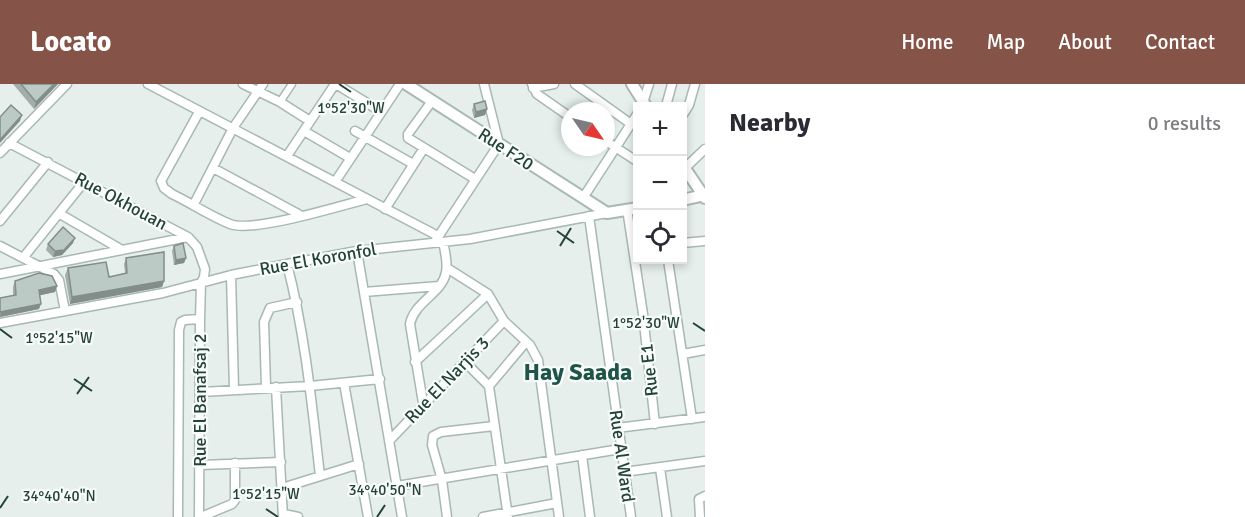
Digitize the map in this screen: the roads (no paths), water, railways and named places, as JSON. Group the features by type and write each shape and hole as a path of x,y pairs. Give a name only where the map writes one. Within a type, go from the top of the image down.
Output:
{"street":[{"path":"0,153 67,84"},
{"path":"148,84 165,88 199,112 234,128 385,208 439,240 447,268 445,277 411,318 415,362 423,403"},
{"path":"243,84 261,88 310,121"},
{"path":"280,102 292,84"},
{"path":"287,156 335,84 380,111"},
{"path":"335,182 400,84"},
{"name":"Rue F20","path":"406,84 607,213"},
{"path":"439,240 475,179 499,144 484,84"},
{"path":"554,84 533,86 537,94 561,111"},
{"path":"575,84 631,124"},
{"path":"632,84 640,102"},
{"path":"644,102 649,84"},
{"path":"667,102 672,84"},
{"path":"687,108 695,84"},
{"path":"194,204 234,128 261,88"},
{"path":"432,101 408,136 475,179"},
{"path":"199,112 162,181 166,190 230,224 256,225 367,199"},
{"path":"633,121 615,147 633,159"},
{"path":"304,131 350,158"},
{"path":"355,131 413,164"},
{"name":"Rue Okhouan","path":"9,142 188,237 197,247 205,269 201,283"},
{"path":"385,208 424,148"},
{"path":"687,164 705,149"},
{"path":"583,198 609,156"},
{"path":"0,221 48,162"},
{"path":"213,168 302,216"},
{"path":"687,170 704,196 687,199"},
{"path":"23,258 84,182"},
{"name":"Rue El Koronfol","path":"0,323 163,293 231,275 357,251 632,208"},
{"name":"Rue E1","path":"632,208 655,424"},
{"path":"60,214 122,250"},
{"name":"Rue Al Ward","path":"589,216 631,517"},
{"path":"0,274 188,237"},
{"path":"687,243 705,241"},
{"path":"0,246 49,270 59,280 64,311"},
{"path":"357,251 402,517"},
{"path":"287,264 297,302 310,386 320,476"},
{"path":"669,264 692,419"},
{"name":"Rue El Narjis 3","path":"447,268 488,294 504,321 530,345 538,360 550,460"},
{"path":"231,275 234,389"},
{"name":"Rue El Banafsaj 2","path":"200,517 201,283"},
{"path":"364,292 439,286"},
{"path":"415,362 488,294"},
{"path":"266,387 264,322 270,308 297,302"},
{"path":"178,517 179,330 181,322 200,319"},
{"name":"Rue El Narjis 3","path":"390,440 504,321"},
{"path":"489,386 526,342"},
{"path":"683,354 705,350"},
{"path":"465,362 489,386 508,515"},
{"path":"201,392 310,386 380,379"},
{"path":"344,383 368,517"},
{"path":"276,387 284,515 298,517"},
{"path":"617,428 705,417"},
{"path":"447,517 442,480 432,438 441,432 494,426"},
{"path":"397,486 620,449"},
{"path":"582,455 590,517"},
{"path":"550,460 559,517"},
{"path":"624,472 705,461"},
{"path":"200,465 281,462"},
{"path":"200,517 232,504 235,500 235,463"},
{"path":"282,488 359,464"},
{"path":"660,468 667,517"},
{"path":"700,517 699,502 700,498 705,496"},
{"path":"483,517 508,515 556,502"}],"district":[{"name":"Hay Saada","path":"578,372"}]}
